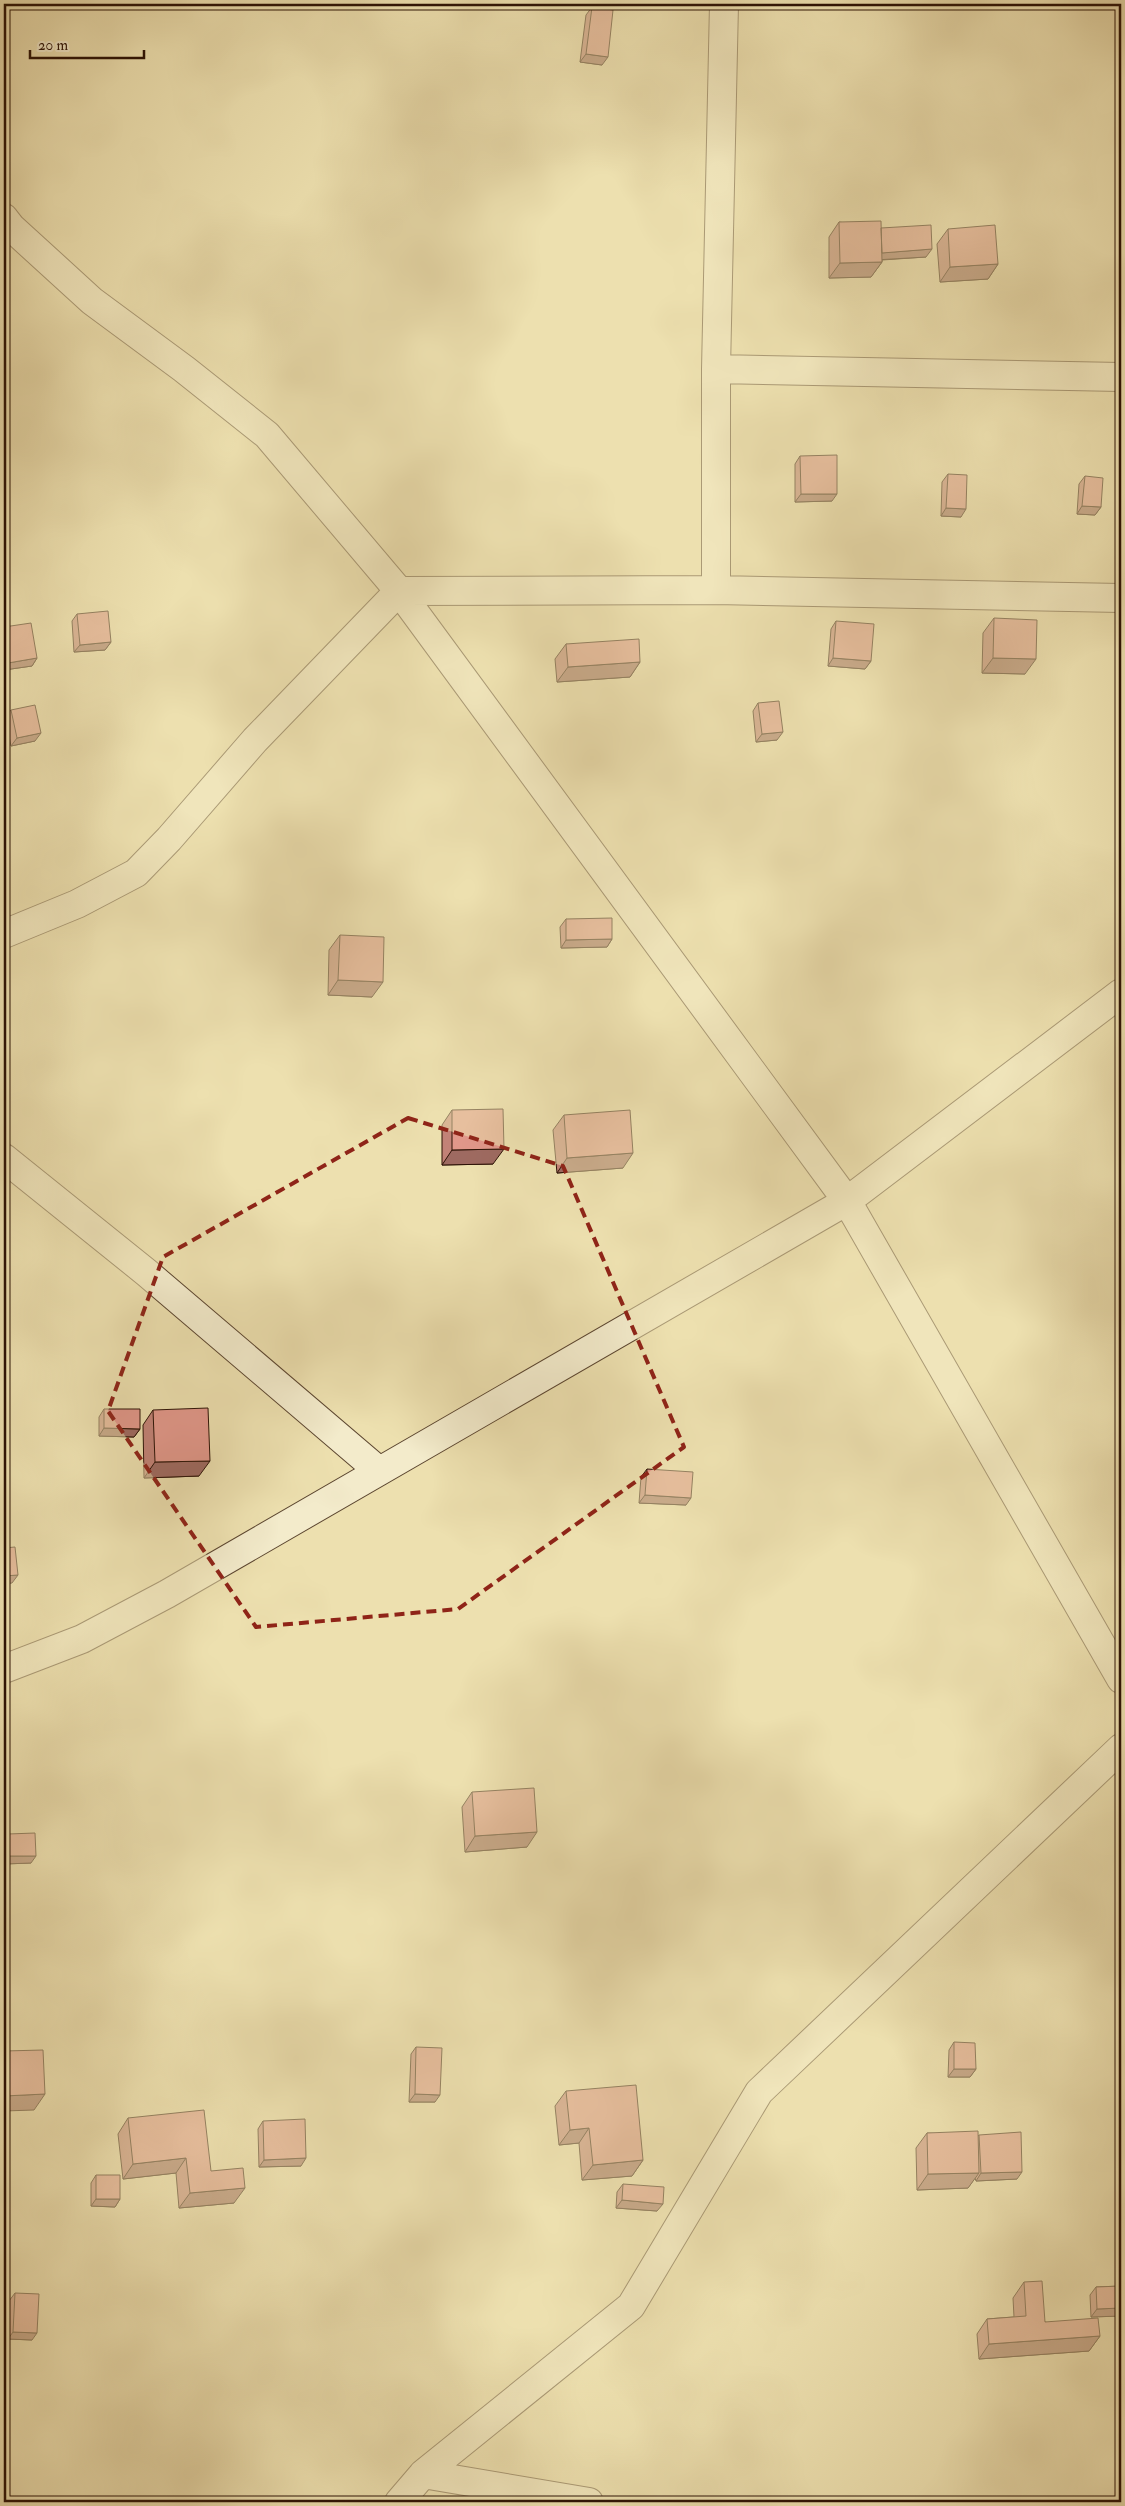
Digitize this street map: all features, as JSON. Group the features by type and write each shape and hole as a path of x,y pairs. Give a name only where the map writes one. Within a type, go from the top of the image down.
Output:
{"street":[{"path":"716,590 716,369 724,4"},
{"path":"4,218 11,227 92,300 267,435 399,591 847,1201 1121,1679"},
{"path":"716,369 1121,377"},
{"path":"4,934 77,904 136,873 169,839 255,740 399,591 716,590 1121,598"},
{"path":"4,1669 82,1639 158,1598 847,1201 1121,993"},
{"path":"4,1158 147,1273 379,1471"},
{"path":"399,2502 423,2474 630,2306 759,2092 1121,1748"},
{"path":"423,2474 589,2502"}],"highlighted area":[{"path":"408,1118 563,1166 684,1447 458,1609 256,1627 108,1411 163,1257"}],"building":[{"path":"592,7 613,10 608,57 586,54"},
{"path":"881,221 882,262 840,263 839,222"},
{"path":"931,225 932,249 882,253 881,228"},
{"path":"995,225 998,264 950,267 948,229"},
{"path":"837,455 837,494 801,494 800,456"},
{"path":"948,474 967,475 966,509 946,508"},
{"path":"1085,476 1103,478 1101,507 1082,506"},
{"path":"108,611 111,642 80,645 77,614"},
{"path":"994,618 1037,620 1036,659 993,658"},
{"path":"836,621 874,624 871,661 833,658"},
{"path":"31,623 37,658 8,663 4,627"},
{"path":"639,639 640,662 568,667 566,644"},
{"path":"779,701 783,732 762,734 758,703"},
{"path":"35,705 41,733 17,738 11,710"},
{"path":"612,918 612,939 566,940 566,919"},
{"path":"340,935 384,937 383,982 338,980"},
{"path":"503,1109 504,1149 452,1150 452,1110"},
{"path":"630,1110 633,1153 567,1158 564,1115"},
{"path":"208,1408 210,1461 155,1462 153,1410"},
{"path":"104,1409 140,1409 140,1429 104,1428"},
{"path":"647,1469 693,1472 691,1498 645,1495"},
{"path":"15,1547 18,1575 4,1576 4,1548"},
{"path":"534,1788 537,1832 475,1836 472,1792"},
{"path":"35,1833 36,1856 8,1856 8,1834"},
{"path":"954,2042 975,2043 976,2069 954,2069"},
{"path":"416,2047 442,2048 440,2095 415,2094"},
{"path":"43,2050 45,2094 4,2096 4,2051"},
{"path":"636,2085 643,2160 593,2165 589,2128 570,2130 566,2091"},
{"path":"204,2110 211,2171 243,2168 245,2188 190,2193 186,2158 133,2164 128,2118"},
{"path":"305,2119 306,2158 264,2160 263,2121"},
{"path":"978,2131 979,2173 928,2174 927,2133"},
{"path":"1021,2132 1022,2172 981,2173 979,2135"},
{"path":"96,2175 120,2175 120,2199 96,2199"},
{"path":"623,2184 664,2187 663,2204 622,2200"},
{"path":"1042,2281 1045,2322 1098,2318 1100,2336 989,2344 987,2319 1026,2316 1024,2282"},
{"path":"1121,2286 1121,2308 1097,2309 1096,2287"},
{"path":"15,2293 39,2294 37,2333 13,2332"}]}
